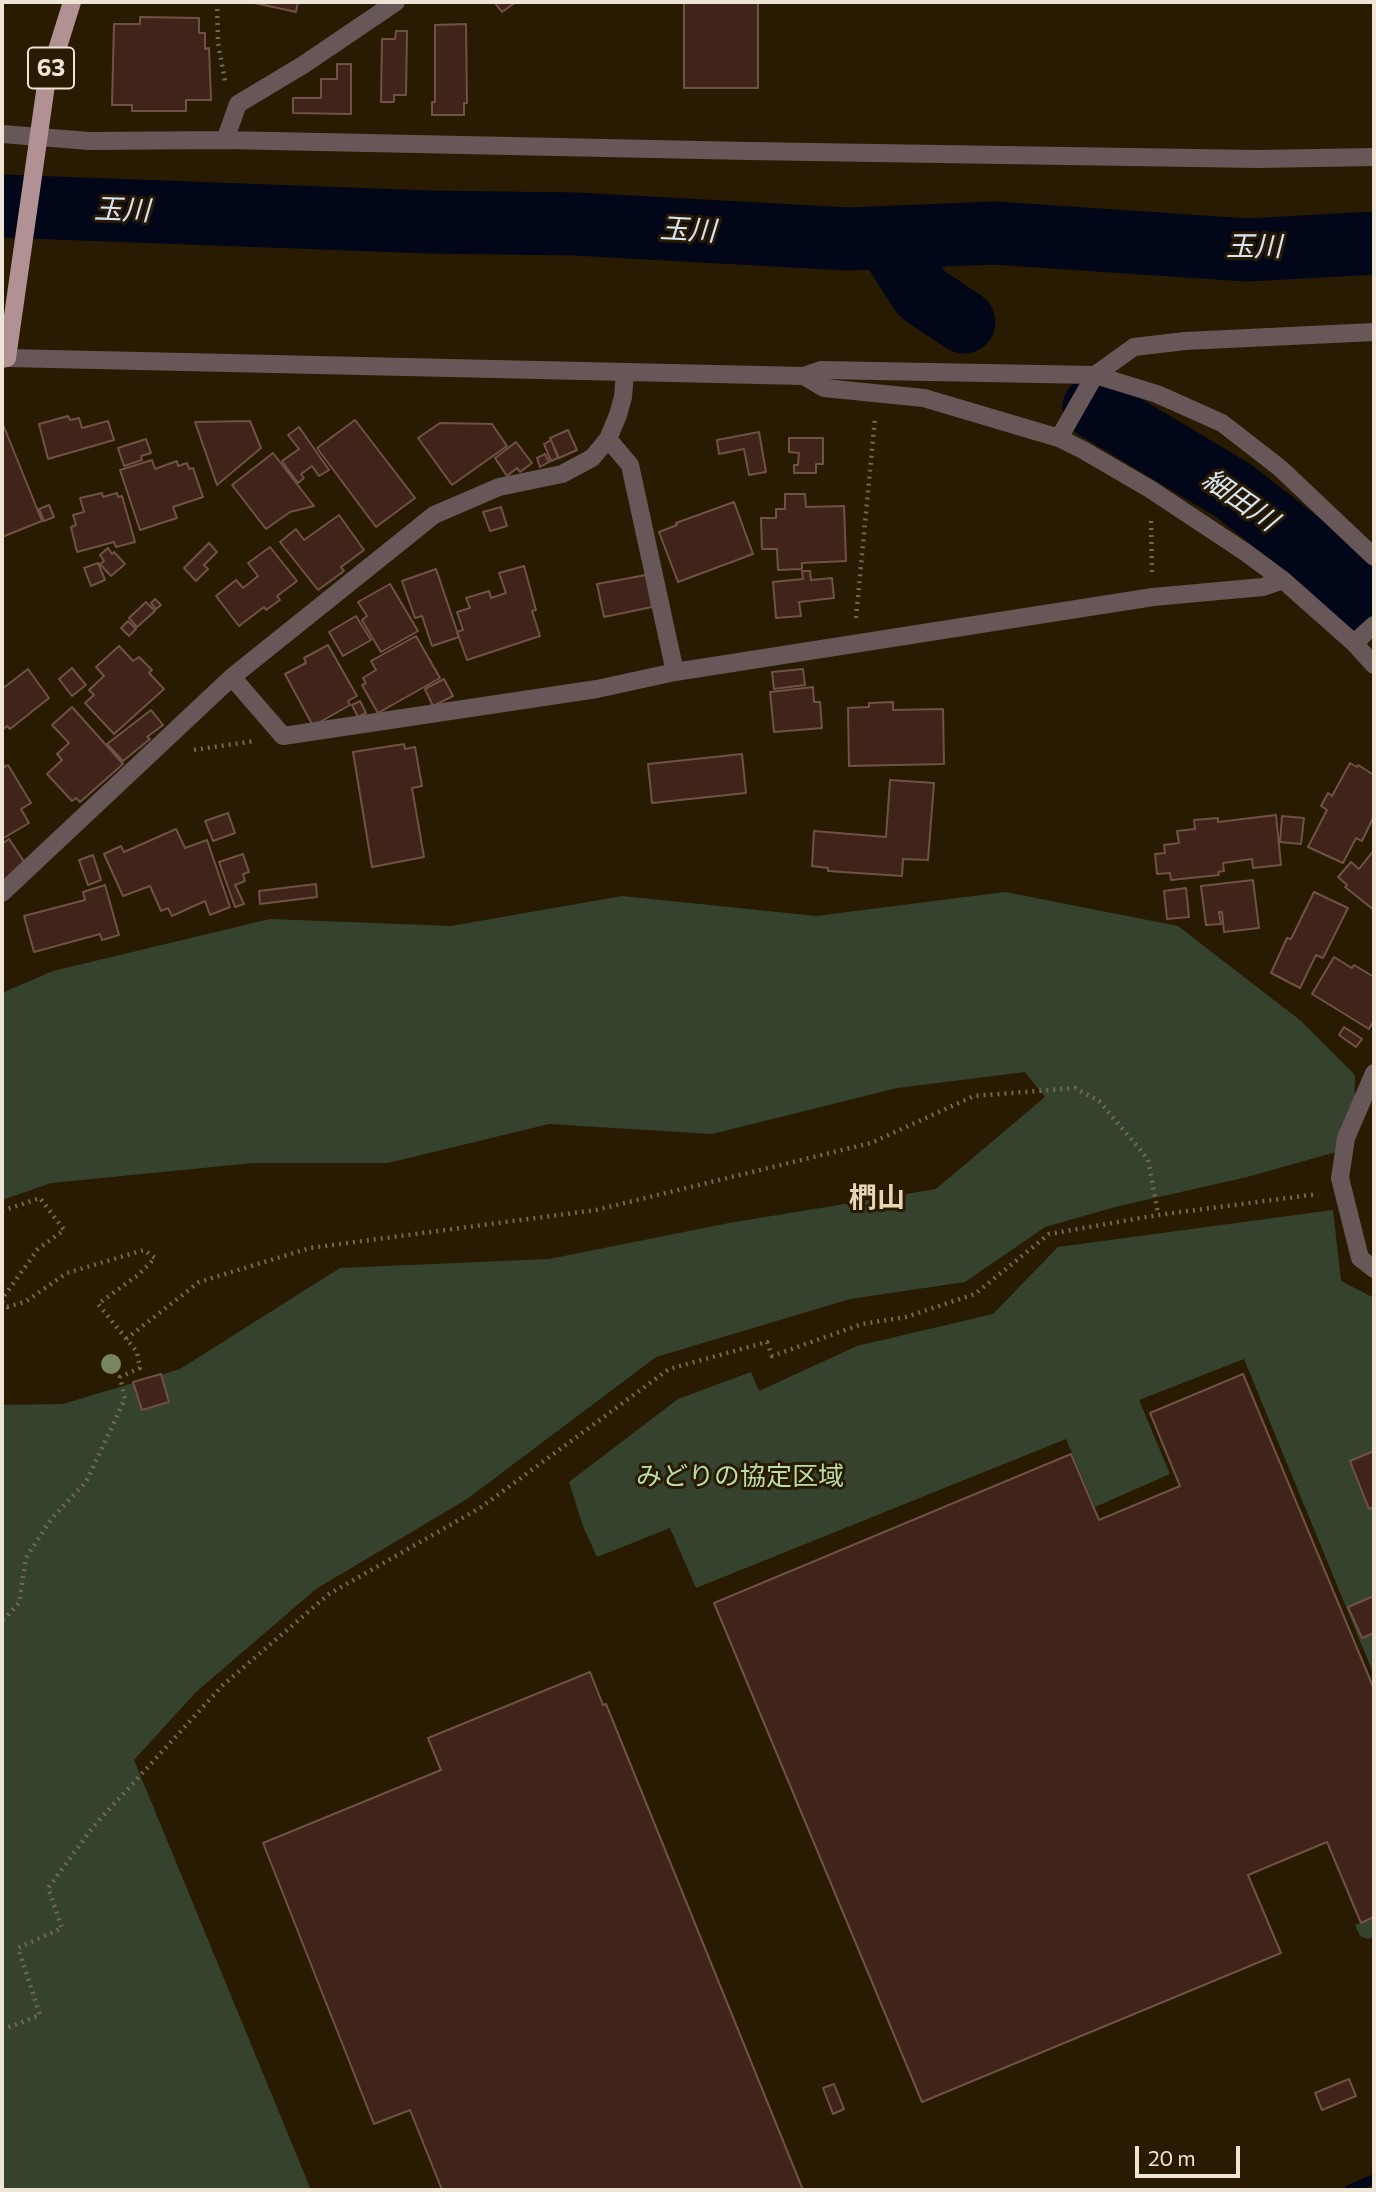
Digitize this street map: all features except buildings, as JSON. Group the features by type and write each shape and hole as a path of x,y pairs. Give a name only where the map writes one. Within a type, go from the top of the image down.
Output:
{"main road":[{"name":"63","path":"5,359 46,85 72,2"}],"street":[{"path":"225,140 238,104 303,65 396,2"},
{"path":"2,134 89,141 225,140 1258,159 1374,157"},
{"path":"1059,438 1092,381 1134,347 1185,341 1374,332"},
{"path":"5,359 804,376 821,370 1092,381 1157,394 1222,423 1280,468 1374,557"},
{"path":"2,893 232,677 434,515 499,487 562,474 592,458 608,439 623,397 625,373"},
{"path":"804,376 824,388 924,398 1059,438 1150,489 1365,633 1374,666"},
{"path":"608,439 630,465 674,672"},
{"path":"232,677 283,736 597,689 674,672 853,643 1153,597 1263,587 1283,580"},
{"path":"1374,1073 1346,1138 1340,1178 1360,1258 1374,1269"}],"path":[{"path":"217,2 218,43 226,90 238,104"},
{"path":"853,643 875,392"},
{"path":"1150,489 1153,597"},
{"path":"147,757 283,736"},
{"path":"127,1339 199,1282 310,1248 596,1210 871,1143 974,1096 1075,1088 1099,1101 1148,1159 1158,1215"},
{"path":"2,2030 40,2015 18,1948 62,1928 48,1888 93,1827 223,1685 329,1594 480,1508 669,1369 766,1342 772,1356 863,1324 906,1317 975,1294 1049,1234 1158,1215 1342,1191"},
{"path":"2,1211 40,1198 64,1230 38,1249 2,1301 7,1307 25,1302 67,1273 144,1250 155,1258 138,1275 99,1304 137,1352 140,1368 120,1377 125,1399 86,1482 52,1518 26,1558 19,1603 2,1621"}],"green space":[{"path":"1005,892 1178,926 1301,1021 1355,1075 1354,1147 1247,1177 1119,1206 1045,1227 965,1282 850,1299 656,1357 467,1499 316,1589 196,1692 134,1760 311,2190 2,2190 2,1405 63,1404 180,1369 340,1268 549,1259 729,1223 936,1189 1045,1097 1025,1072 897,1088 712,1134 549,1124 388,1163 253,1163 51,1183 2,1200 2,993 53,971 270,919 451,926 622,896 816,916"},
{"name":"みどりの協定区域","path":"1333,1210 1341,1281 1374,1298 1374,1675 1244,1359 1139,1400 1170,1474 1095,1507 1066,1439 696,1588 670,1528 597,1557 583,1526 569,1482 678,1399 751,1372 759,1391 857,1346 993,1314 1058,1247"},
{"path":"1374,1917 1374,1937 1368,1939 1360,1936 1355,1925"}],"waterway":[{"name":"玉川","path":"2,206 429,222 576,224 848,239 994,233 1247,250 1374,243"},
{"name":"細田川","path":"886,238 922,294 964,322"},
{"name":"細田川","path":"1094,407 1234,491 1322,560 1374,609"},
{"path":"1349,2190 1374,2179"}],"district":[{"name":"椚山","path":"877,1198"}]}
